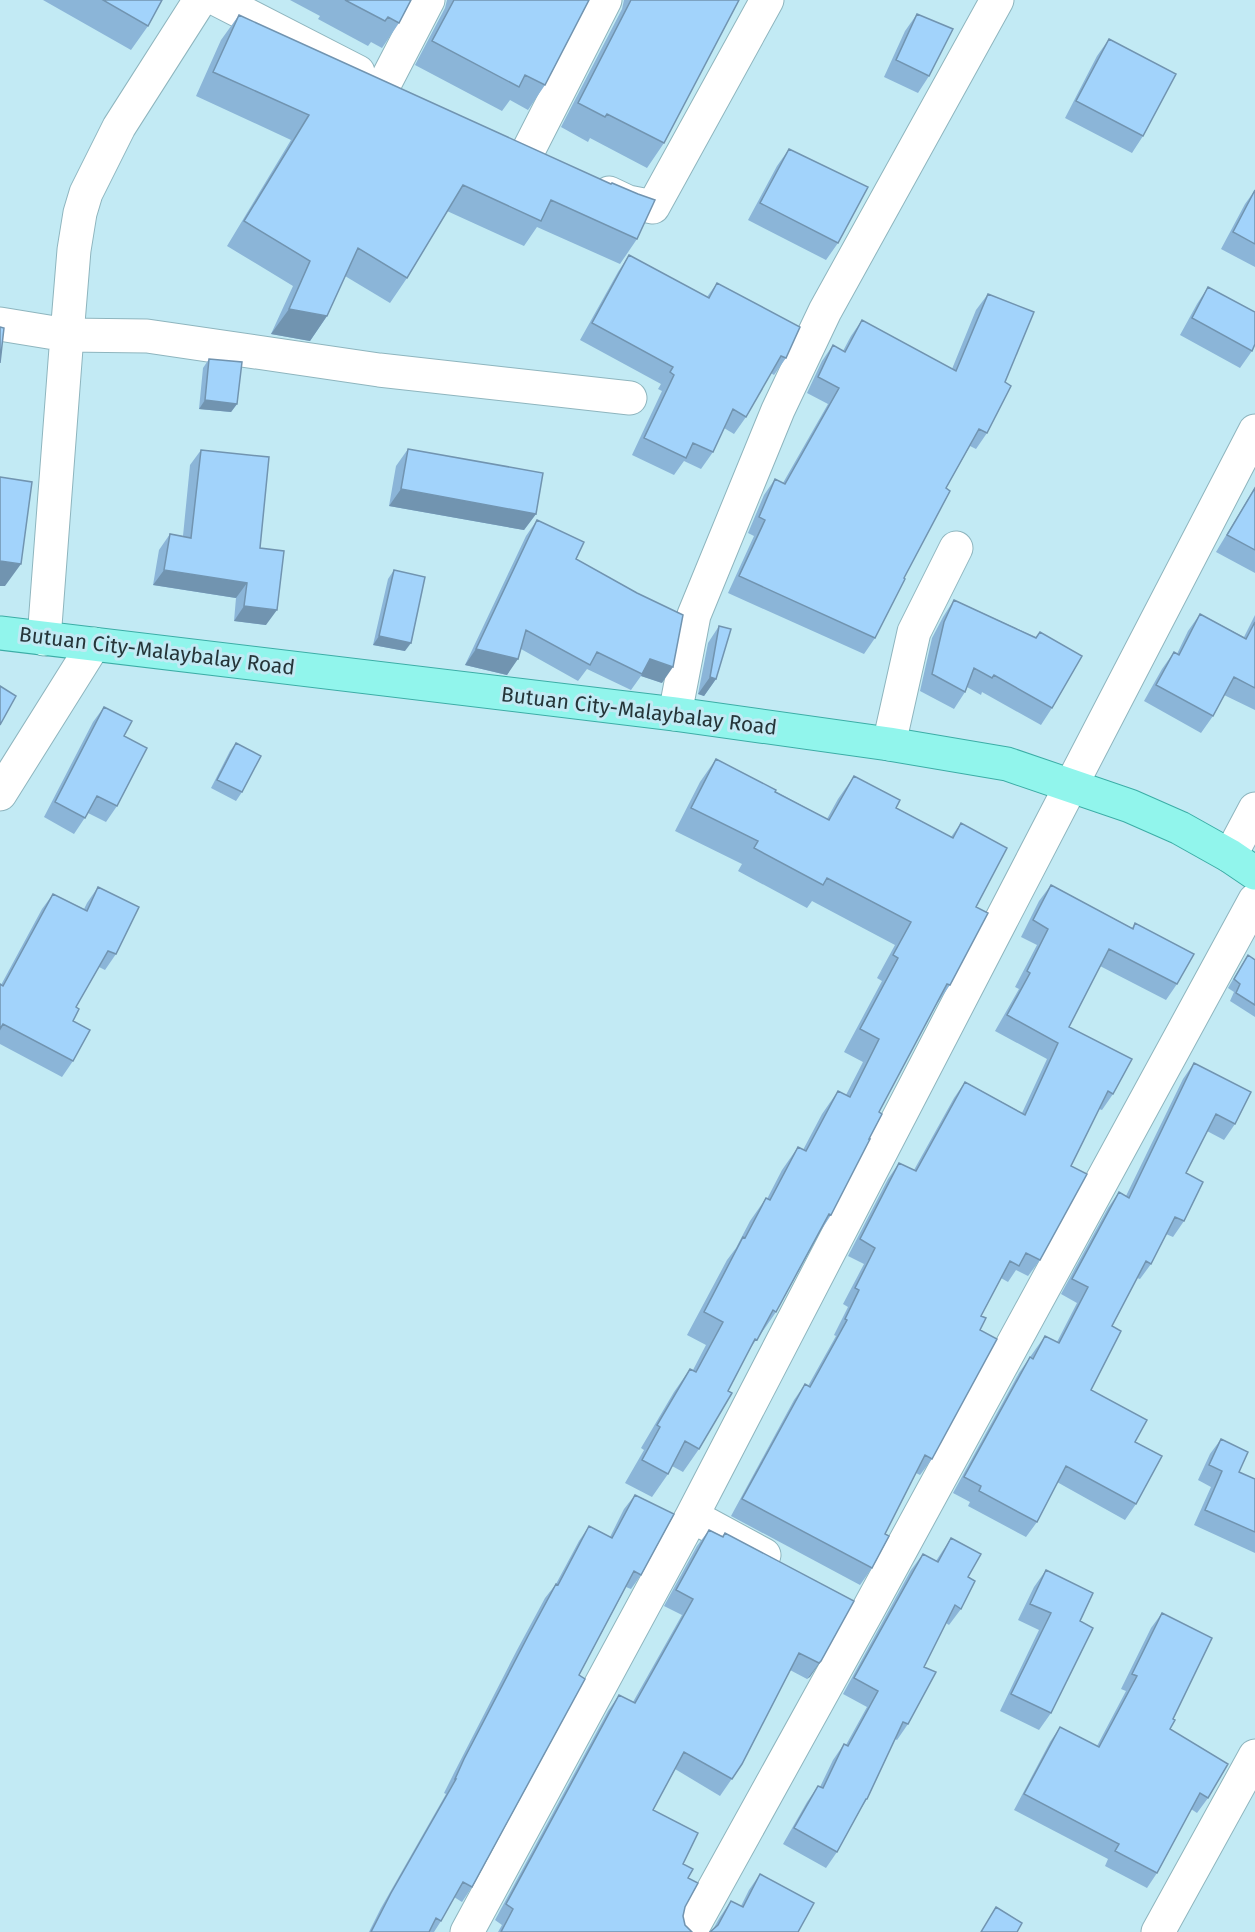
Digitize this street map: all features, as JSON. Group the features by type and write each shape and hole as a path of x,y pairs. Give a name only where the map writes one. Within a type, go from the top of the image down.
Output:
{"main road":[{"name":"Butuan City-Malaybalay Road","path":"0,633 675,714 890,744 1007,764 1140,810 1180,828 1243,865"}],"street":[{"path":"44,639 74,250 80,213 86,193 119,127 200,0"},
{"path":"218,0 414,100"},
{"path":"384,85 428,0"},
{"path":"526,155 605,0"},
{"path":"587,183 628,202 653,207 767,0"},
{"path":"675,714 694,615 778,410 825,311 997,0"},
{"path":"496,140 557,169"},
{"path":"0,324 67,335 147,336 379,370 630,398"},
{"path":"467,1932 692,1516 1255,431"},
{"path":"890,744 914,632 956,548"},
{"path":"0,794 94,644"},
{"path":"1243,865 1255,809"},
{"path":"690,1932 1255,900"},
{"path":"692,1516 785,1566"},
{"path":"837,1594 868,1610"},
{"path":"1158,1932 1255,1756"}],"building":[{"path":"103,0 162,0 148,26"},
{"path":"345,0 411,0 399,23 388,17 385,21"},
{"path":"454,0 589,0 545,85 525,75 519,87 432,41"},
{"path":"631,0 739,0 664,143 607,114 605,117 578,103"},
{"path":"917,14 953,29 929,76 896,60"},
{"path":"239,15 611,184 655,200 637,239 551,200 541,221 463,185 407,278 358,248 327,316 289,309 310,261 244,221 309,115 213,72"},
{"path":"1109,39 1176,74 1143,136 1076,101"},
{"path":"789,149 868,187 838,243 760,203"},
{"path":"1255,190 1255,244 1233,232"},
{"path":"629,255 709,298 717,283 800,327 786,358 781,356 746,417 733,409 713,452 693,443 686,458 644,438 674,375 670,372 673,367 592,323"},
{"path":"1208,287 1255,312 1255,344 1252,351 1192,318"},
{"path":"988,294 1034,312 1005,382 1011,386 987,433 979,429 946,488 950,491 875,638 739,576 765,520 759,517 775,479 785,484 839,388 818,377 833,345 845,352 862,320 956,371"},
{"path":"0,327 4,328 0,363"},
{"path":"209,359 242,362 237,404 205,400"},
{"path":"408,449 543,473 536,514 401,489"},
{"path":"201,450 269,457 260,548 284,551 277,610 244,606 247,583 164,570 170,534 191,538"},
{"path":"0,477 32,482 21,564 0,561"},
{"path":"1255,488 1255,550 1227,535"},
{"path":"537,520 584,542 576,559 637,593 683,615 673,667 650,659 642,674 597,652 590,665 526,630 518,659 476,649"},
{"path":"394,570 425,577 411,643 379,636"},
{"path":"954,600 1036,638 1040,632 1082,656 1052,708 994,675 992,678 974,668 965,692 932,674 944,622"},
{"path":"1200,614 1246,639 1255,622 1255,688 1234,677 1213,716 1156,685 1174,652 1179,655"},
{"path":"719,626 731,629 716,679 710,677"},
{"path":"0,686 16,696 0,725"},
{"path":"104,707 132,721 124,736 147,748 117,806 97,796 85,818 55,802"},
{"path":"236,743 261,756 242,792 217,780"},
{"path":"716,759 829,820 854,776 900,800 896,808 953,838 961,823 1007,848 976,907 988,913 950,985 947,984 879,1112 882,1114 831,1215 829,1214 776,1312 773,1310 757,1340 755,1339 728,1391 732,1393 699,1449 685,1441 668,1474 642,1460 660,1427 657,1425 690,1369 696,1372 723,1322 704,1312 743,1237 745,1238 766,1198 770,1200 798,1147 806,1151 838,1091 850,1097 879,1039 860,1029 898,958 893,955 911,922 827,878 823,885 754,848 758,841 691,808"},
{"path":"1051,885 1133,929 1135,923 1194,954 1177,984 1109,949 1069,1027 1132,1059 1113,1094 1108,1091 1071,1166 1087,1174 1040,1260 1026,1253 1019,1266 1010,1261 981,1316 986,1318 980,1330 997,1339 932,1459 925,1455 885,1534 889,1536 872,1568 742,1499 805,1384 810,1387 847,1320 845,1319 859,1290 855,1288 875,1248 860,1239 899,1163 916,1171 965,1082 1025,1115 1058,1043 1007,1015 1030,973 1027,971 1048,929 1033,920"},
{"path":"98,887 139,907 116,954 108,951 76,1007 79,1009 73,1021 90,1030 73,1061 3,1024 0,1029 0,984 3,986 53,894 87,911"},
{"path":"1248,955 1255,960 1255,1005 1236,993 1240,984 1234,979"},
{"path":"1194,1063 1251,1092 1235,1124 1216,1114 1186,1173 1203,1182 1184,1221 1175,1217 1151,1264 1146,1261 1112,1326 1121,1331 1091,1390 1147,1420 1135,1442 1162,1456 1136,1504 1066,1466 1037,1522 979,1491 981,1486 964,1477 1030,1357 1033,1359 1045,1336 1059,1343 1088,1287 1072,1279 1119,1192 1129,1198"},
{"path":"1221,1439 1248,1452 1239,1472 1255,1479 1255,1532 1205,1510 1222,1471 1209,1465"},
{"path":"635,1495 674,1514 641,1575 634,1571 579,1675 585,1679 472,1887 463,1882 441,1921 436,1918 429,1932 371,1932 456,1779 464,1759 528,1636 589,1526 612,1538"},
{"path":"709,1530 723,1537 725,1533 854,1601 819,1663 799,1653 732,1779 684,1752 653,1810 698,1833 683,1864 693,1869 688,1878 698,1883 685,1907 683,1916 685,1925 692,1932 501,1932 513,1909 506,1904 619,1695 635,1703 693,1599 676,1590"},
{"path":"951,1538 981,1554 968,1577 975,1581 961,1609 955,1605 924,1667 936,1672 908,1724 903,1722 867,1799 837,1852 794,1828 818,1786 823,1788 844,1744 848,1746 878,1691 854,1678 923,1554 938,1562"},
{"path":"1046,1570 1093,1593 1080,1621 1093,1628 1051,1713 1011,1694 1051,1613 1030,1604"},
{"path":"1162,1613 1212,1638 1170,1729 1228,1764 1208,1798 1200,1793 1157,1873 1115,1851 1119,1844 1024,1794 1060,1727 1099,1747 1137,1676 1132,1674"},
{"path":"760,1874 814,1903 798,1932 710,1932 718,1925 731,1901 743,1907"},
{"path":"996,1907 1022,1923 1017,1932 981,1932"}]}
